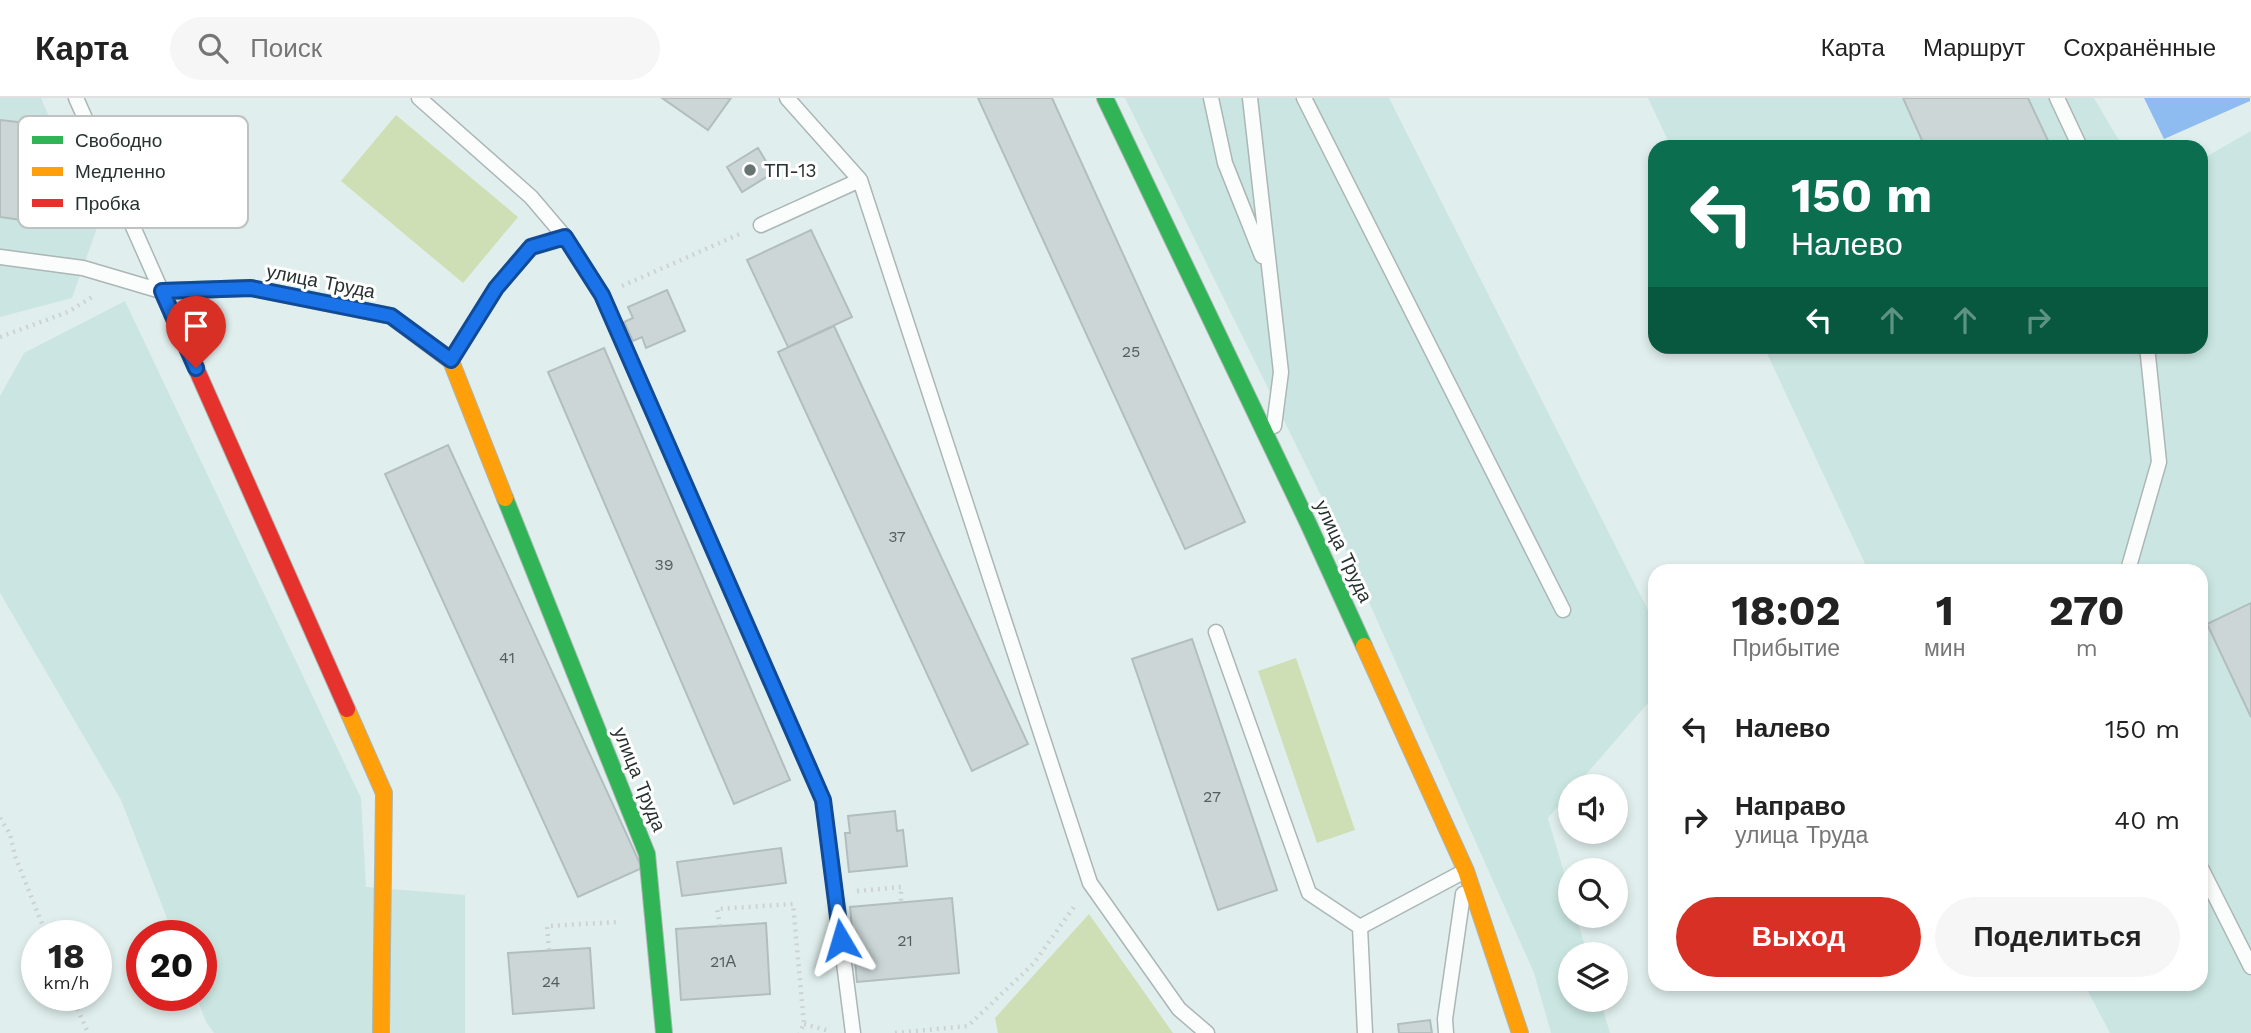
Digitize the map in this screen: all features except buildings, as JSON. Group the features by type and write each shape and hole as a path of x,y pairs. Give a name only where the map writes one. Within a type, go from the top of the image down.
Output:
{"street":[{"name":"улица Труда","path":"1105,98 1271,445 1466,871 1520,1033"},
{"name":"улица Труда","path":"162,291 251,288 391,316 451,360 648,854 664,1033"},
{"path":"162,291 384,793 381,1033"}],"lane":[{"path":"76,98 84,116"},
{"path":"419,98 531,197 565,237 602,295 823,800 853,1033"},
{"path":"788,98 860,180 1090,883 1179,1009 1207,1033"},
{"path":"1211,98 1224,163 1269,273"},
{"path":"1250,98 1281,372 1271,445"},
{"path":"1304,98 1563,610"},
{"path":"2057,98 2077,140"},
{"path":"761,225 860,180"},
{"path":"134,228 162,291"},
{"path":"451,360 496,288 531,247 565,237"},
{"path":"0,257 83,268 162,291"},
{"path":"2130,564 2159,462 2148,354"},
{"path":"1216,632 1309,894 1360,927"},
{"path":"1360,927 1466,871"},
{"path":"1446,1033 1444,1019 1466,871"},
{"path":"2208,882 2251,967"},
{"path":"1360,927 1365,1033"}],"path":[{"path":"602,295 761,225"},
{"path":"0,337 68,312 120,279"},
{"path":"0,818 10,834 15,856 41,920"},
{"path":"895,1033 968,1026 1034,963 1090,883"},
{"path":"835,894 901,887 901,903"},
{"path":"720,926 717,909 793,904 804,1024 799,1033"},
{"path":"549,950 547,926 654,920"},
{"path":"78,1011 88,1033"},
{"path":"804,1024 838,1033"}],"shaded area":[{"path":"0,98 41,98 49,116 18,116 18,228 97,228 72,298 0,317"},
{"path":"1125,98 1389,98 1648,610 1648,703 1586,774 1558,774 1558,807 1548,818 1560,858 1558,928 1580,928 1584,942 1558,942 1558,1012 1604,1012 1610,1033 1551,1033 1534,973 1328,510"},
{"path":"1648,98 2094,98 2119,140 1668,140"},
{"path":"2251,131 2251,1033 2110,1033 2088,991 2208,991 2208,564 1865,564 1767,354 2208,354 2208,156"},
{"path":"125,301 361,798 366,887 465,895 465,1033 214,1033 206,1022 202,1011 217,1011 217,920 168,920 121,800 0,593 0,396 24,353"}],"green space":[{"path":"396,115 518,217 463,283 341,181"},
{"path":"1296,658 1355,830 1317,843 1258,671"},
{"path":"1089,914 1173,1033 998,1033 995,1018"}],"water":[{"path":"2144,98 2250,98 2250,101 2164,139"}],"traffic: fast":[{"path":"1105,98 1364,646"},
{"path":"505,498 647,854 664,1033"}],"traffic: slow":[{"path":"172,314 162,291 251,288 391,316 451,361 505,498"},
{"path":"1364,646 1466,871 1520,1033"},
{"path":"347,709 384,793 381,1033"}],"traffic: jam":[{"path":"172,314 347,709"}],"place":[{"name":"ТП-13","path":"750,170"}],"route":[{"path":"196,368 162,291 251,288 391,316 451,360 496,288 531,247 565,237 602,295 823,800 841,940"}]}
